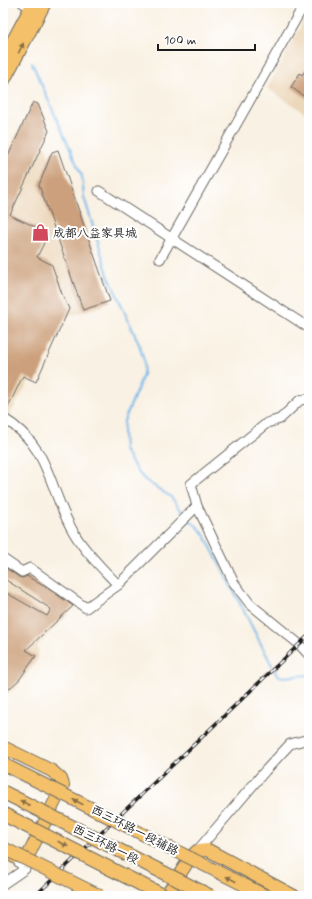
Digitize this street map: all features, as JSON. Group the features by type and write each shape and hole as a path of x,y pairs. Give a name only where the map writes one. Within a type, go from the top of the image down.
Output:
{"highway":[{"name":"西三环路一段","path":"3,792 210,896"},
{"name":"西三环路一段","path":"3,814 165,896"}],"main road":[{"path":"3,82 45,3"},
{"path":"3,59 29,4"},
{"path":"3,747 52,771 61,779 63,785 28,856 15,858 3,854"},
{"name":"西三环路一段辅路","path":"3,764 266,896"},
{"path":"3,848 100,896"},
{"path":"165,896 197,850 208,850 294,896"}],"street":[{"path":"160,260 305,3"},
{"path":"99,191 309,328"},
{"path":"309,399 300,400 280,418 267,422 191,484 197,506 234,582 250,604 299,644 309,655"},
{"path":"3,418 12,423 27,436 37,449 48,469 74,534 118,585"},
{"path":"3,559 22,572 30,568 86,608 118,585 197,506"},
{"path":"197,850 290,744 309,739"},
{"path":"3,884 25,869 15,858"}],"shaded area":[{"path":"309,11 309,116 267,88"},
{"name":"成都八益家具城","path":"31,107 104,306 66,317 3,426 3,160"},
{"path":"3,560 30,571 77,605 38,645 38,660 17,687 3,697"}],"building":[{"path":"309,65 309,100 291,87 300,73 302,75"},
{"name":"成都八益家具城","path":"33,102 38,104 49,131 10,215 40,229 44,243 37,257 52,265 69,309 36,382 23,376 8,407 3,404 3,167"},
{"path":"58,150 110,301 83,310 39,185 52,152"},
{"path":"3,566 19,577 22,578 27,576 73,606 26,650 36,656 19,680 3,694 3,591 47,616 51,609 3,578"}],"waterway":[{"path":"32,63 82,176 84,197 108,275 139,344 144,361 143,375 124,421 124,450 137,471 145,480 171,497 184,514"},
{"path":"188,519 199,528 205,536 277,675 283,677 309,675"}],"railway":[{"path":"35,896 309,635"}],"place":[{"name":"成都八益家具城","path":"40,233"}]}
